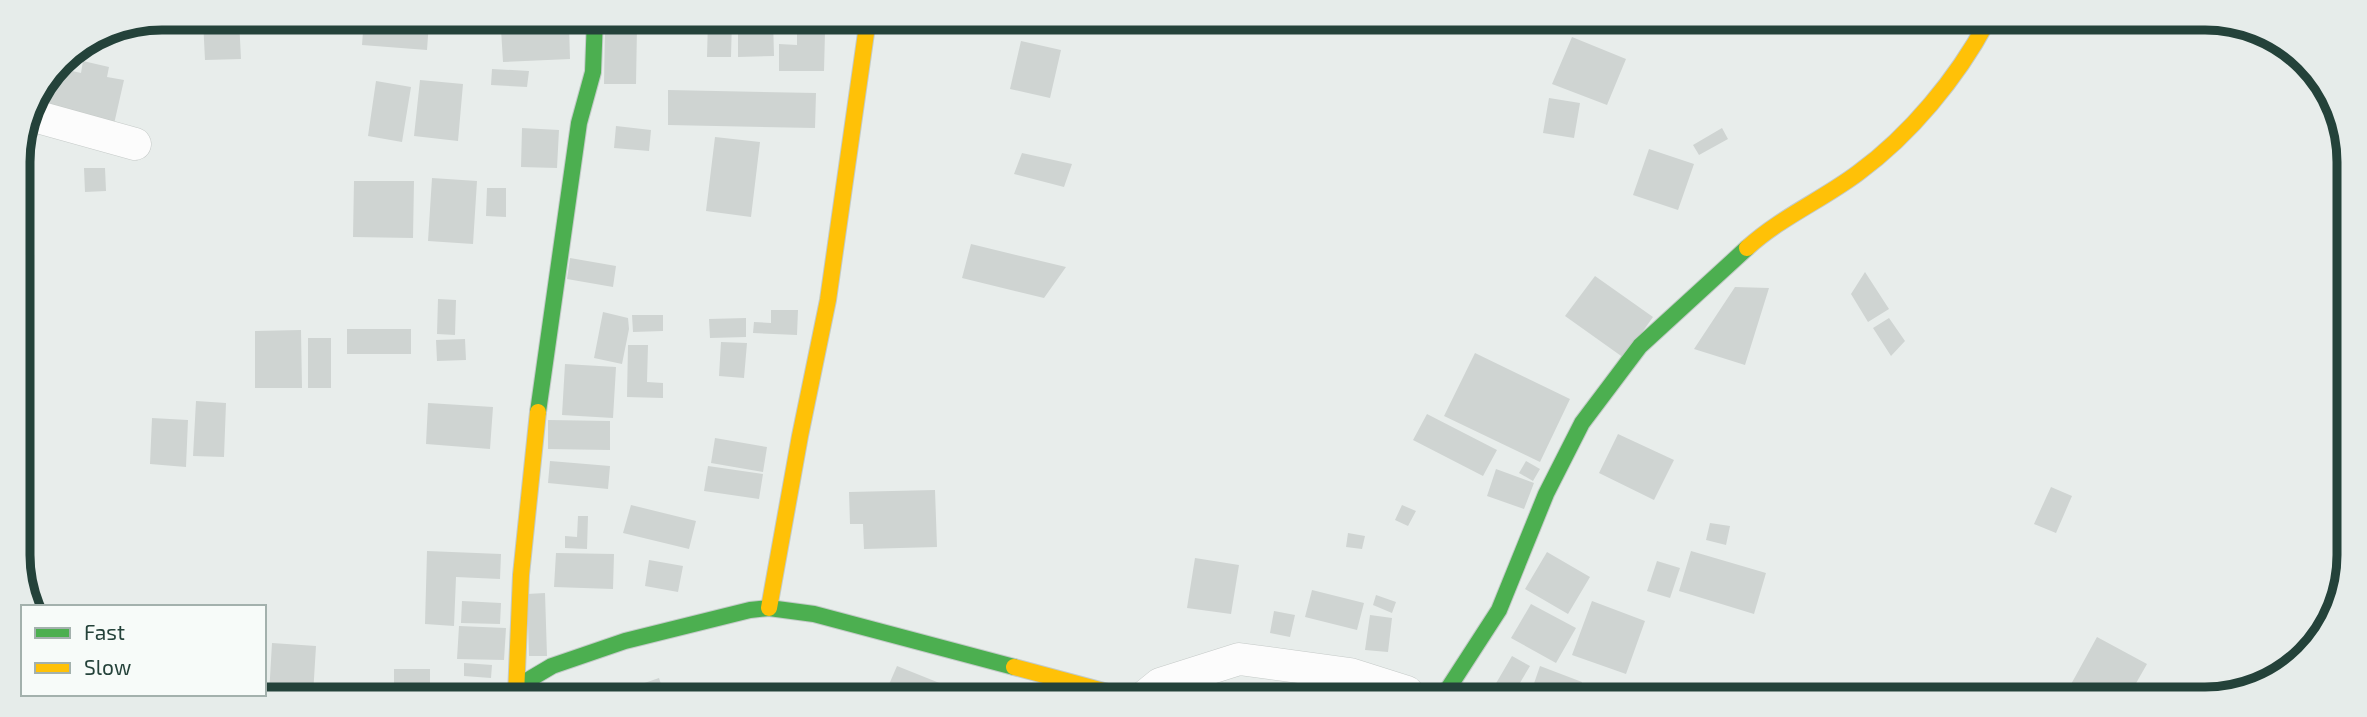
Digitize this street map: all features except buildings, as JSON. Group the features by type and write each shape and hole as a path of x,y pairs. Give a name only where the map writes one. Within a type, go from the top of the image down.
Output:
{"street":[{"path":"516,687 521,575 533,452 579,123 593,80 595,30"},
{"path":"769,608 828,300 866,30"},
{"path":"1449,687 1499,610 1546,494 1582,424 1640,346 1768,229 1857,174 1882,154 1934,99 1972,50 1983,30"},
{"path":"38,117 135,144"},
{"path":"523,687 530,679 552,666 625,641 750,610 769,608 814,614 1088,687"},
{"path":"1156,687 1239,659 1350,674 1390,687"}],"traffic: fast":[{"path":"538,412 579,123 593,72 595,30"},
{"path":"1449,687 1499,610 1546,494 1582,423 1640,346 1747,248"},
{"path":"523,687 530,679 552,666 625,641 750,610 769,608 814,614 1014,667"}],"traffic: slow":[{"path":"769,608 828,300 866,30"},
{"path":"1747,248 1774,227 1858,173 1896,141 1947,84 1982,30"},
{"path":"516,687 521,575 538,412"},
{"path":"1014,667 1089,687"}]}
